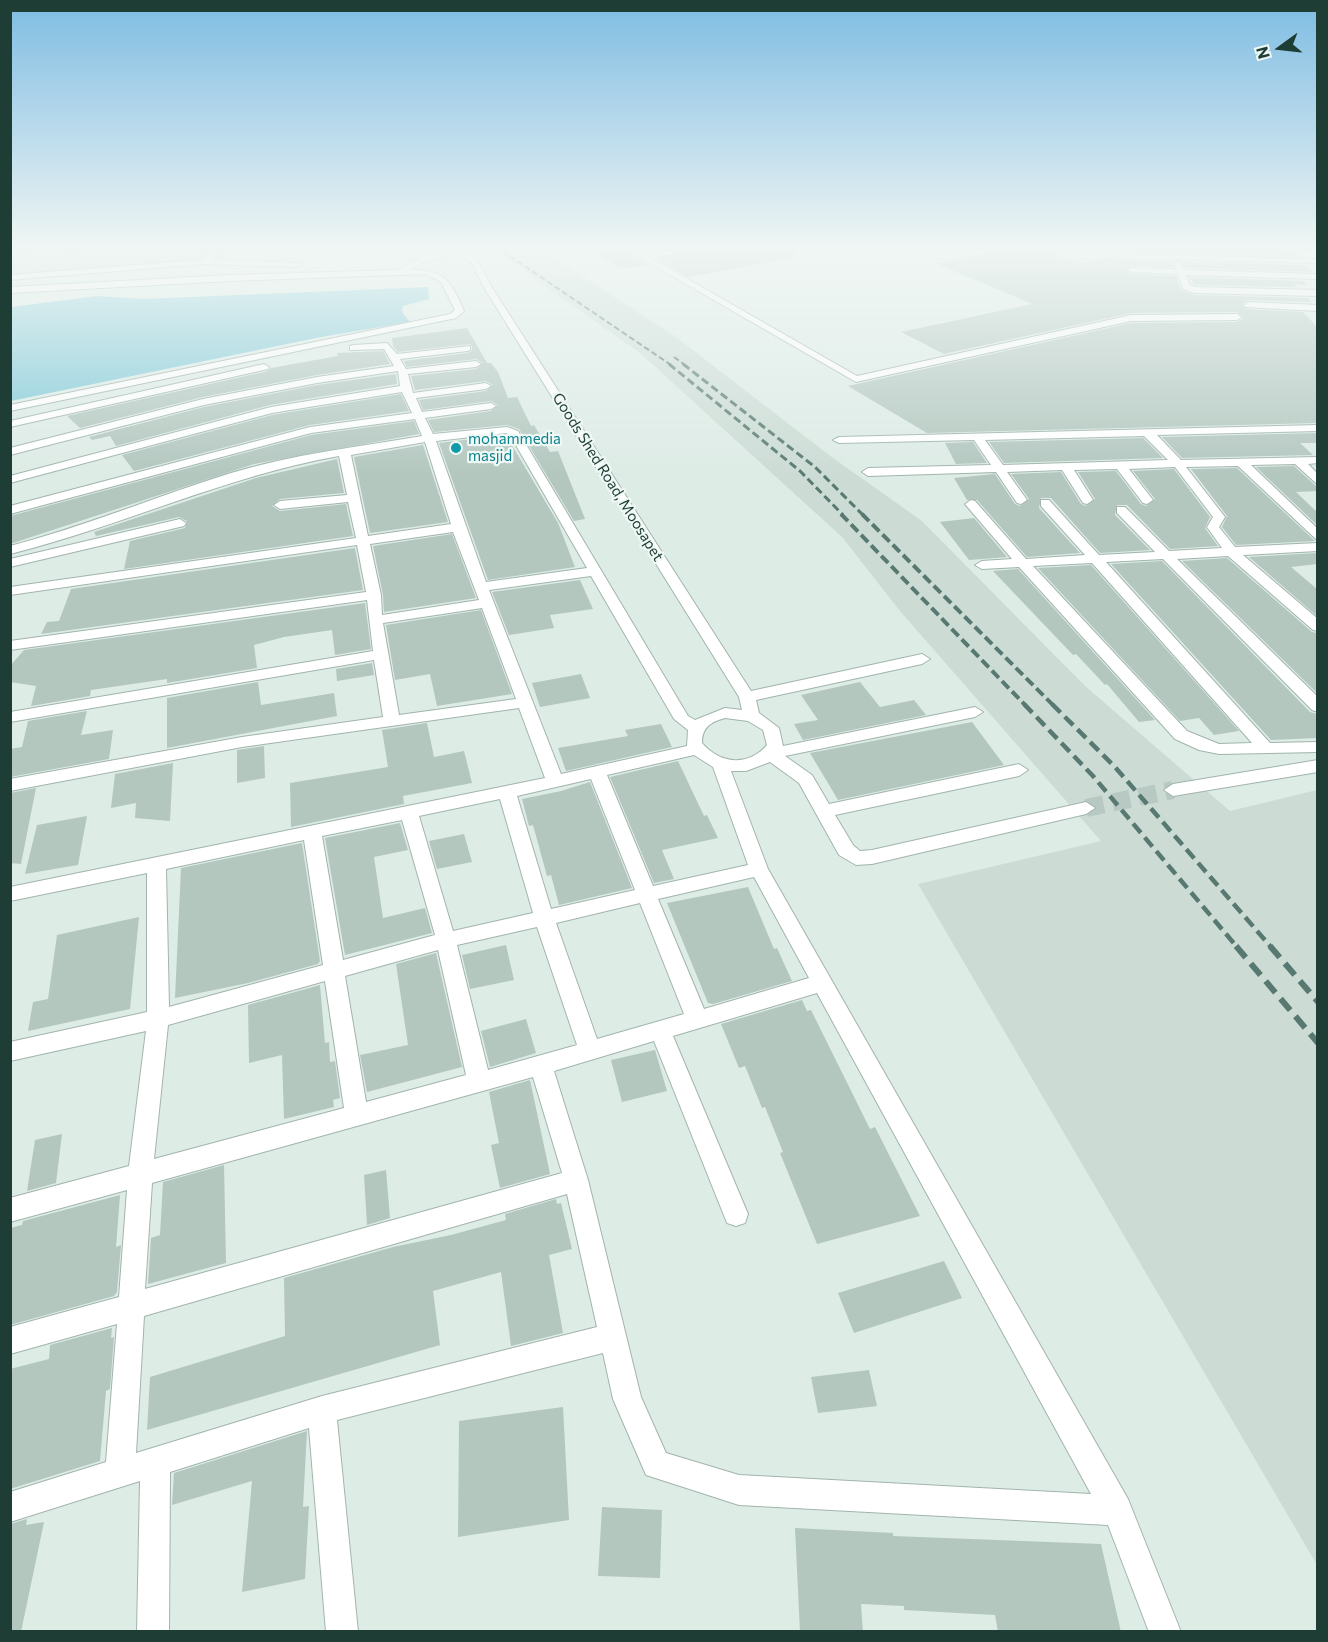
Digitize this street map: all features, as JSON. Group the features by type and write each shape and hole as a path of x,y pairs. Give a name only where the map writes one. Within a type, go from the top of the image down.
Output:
{"street":[{"path":"10,408 414,323"},
{"name":"Goods Shed Road, Moosapet","path":"510,323 747,697 752,716"},
{"path":"758,323 856,379 1110,323"},
{"path":"10,424 362,346 387,346 402,370 429,438 458,527 555,781"},
{"path":"394,357 467,348"},
{"path":"10,452 203,402 317,380 476,364"},
{"path":"10,480 271,410 409,392 486,386"},
{"path":"10,510 276,438 362,421 491,406"},
{"path":"839,440 1317,428"},
{"path":"10,550 56,538 235,476 344,451 499,430 514,433 682,719 696,728"},
{"path":"1148,432 1178,464 1219,517 1213,527 1232,552 1317,627"},
{"path":"978,438 1021,500"},
{"path":"344,451 374,595 375,620 392,721"},
{"path":"1298,460 1317,482"},
{"path":"868,472 1317,460"},
{"path":"1242,463 1317,537"},
{"path":"1121,466 1147,500"},
{"path":"1066,467 1087,500"},
{"path":"280,505 354,498"},
{"path":"1045,503 1266,748"},
{"path":"970,504 1021,563 1181,735 1205,746 1219,749 1317,747"},
{"path":"1121,510 1232,618 1317,707"},
{"path":"10,563 180,523"},
{"path":"10,591 458,527"},
{"path":"982,565 1314,550"},
{"path":"482,587 594,571"},
{"path":"10,646 374,595"},
{"path":"375,620 488,603"},
{"path":"10,717 381,654"},
{"path":"747,697 922,659"},
{"path":"10,785 242,742 526,702"},
{"path":"770,754 776,746 771,728 752,716 725,713 703,721 696,728 693,736 696,749 708,759 720,764 748,765 770,754 975,712"},
{"path":"10,894 156,862 507,792 696,749"},
{"path":"770,754 806,778 846,850 856,858 872,857 1086,808"},
{"path":"720,764 759,869 1117,1510 1165,1632"},
{"path":"1173,790 1317,766"},
{"path":"824,811 1019,770"},
{"path":"597,772 697,1019"},
{"path":"507,792 544,918 590,1050"},
{"path":"409,812 446,940 479,1081"},
{"path":"312,831 357,1115"},
{"path":"120,1473 140,1175 158,1019 156,862"},
{"path":"10,1052 158,1019 446,940 759,869"},
{"path":"10,1210 541,1065 823,983"},
{"path":"660,1030 736,1214"},
{"path":"541,1065 576,1180 627,1399 656,1465 739,1490 1117,1510"},
{"path":"10,1341 576,1180"},
{"path":"10,1507 322,1410 613,1336"},
{"path":"322,1410 342,1632"},
{"path":"153,1632 155,1462"}],"shaded area":[{"path":"597,323 654,323 676,337 833,458 922,521 1085,686 1230,811 1317,790 1317,1565 918,884 1101,841 900,611 842,537 640,353"}],"water":[{"path":"11,323 406,323 321,337 11,401"}],"building":[{"path":"945,323 1087,323 944,354 901,332"},
{"path":"1131,323 1313,323 1317,327 1317,423 927,433 848,386"},
{"path":"467,328 487,363 491,363 498,372 508,398 517,397 531,426 534,425 550,452 558,451 585,519 574,521 519,429 507,425 434,432 428,420 491,411 498,405 491,401 423,410 419,400 486,391 493,385 486,381 415,390 411,376 476,369 483,363 476,359 407,367 404,361 467,353 472,351 472,346 470,344 398,352 393,346 392,338"},
{"path":"383,351 390,364 317,375 203,397 80,428 67,416 268,371 271,368 338,356 337,353"},
{"path":"396,374 397,384 270,405 116,446 110,436 92,440 89,437 204,407 317,385"},
{"path":"401,394 409,411 310,425 134,471 122,455 272,415"},
{"path":"414,421 419,434 254,464 10,544 10,516 311,435"},
{"path":"1317,433 1317,443 1300,443 1313,455 1182,458 1162,437"},
{"path":"506,435 558,523 575,567 488,580 439,443"},
{"path":"1143,438 1163,458 1004,463 989,442"},
{"path":"973,442 987,463 956,464 945,443"},
{"path":"423,445 448,522 370,533 354,457"},
{"path":"337,459 344,493 280,499 272,506 280,511 346,504 353,536 124,569 130,541 185,528 187,521 179,517 96,536 94,532 256,478"},
{"path":"1294,466 1317,487 1317,491 1296,492 1317,512 1317,525 1256,467"},
{"path":"1237,468 1315,541 1236,545 1222,527 1227,516 1191,469"},
{"path":"1174,469 1210,517 1205,528 1218,546 1170,549 1127,505 1117,505 1115,515 1150,550 1100,553 1051,498 1041,498 1039,508 1080,553 1027,557 977,500 967,500 954,478 995,474 1015,504 1020,506 1029,499 1011,474 1061,472 1081,504 1086,506 1095,499 1078,472 1116,471 1141,504 1146,506 1155,499 1133,471"},
{"path":"974,518 1007,557 969,560 940,522"},
{"path":"452,534 476,598 384,612 383,595 373,546"},
{"path":"355,548 363,590 41,634 47,622 59,621 71,589"},
{"path":"1317,553 1317,564 1291,567 1317,589 1317,616 1249,557"},
{"path":"1227,558 1312,632 1317,633 1317,693 1182,561"},
{"path":"1162,561 1310,712 1317,714 1317,738 1271,740 1111,564"},
{"path":"1091,565 1239,731 1214,735 1199,718 1180,721 1038,568"},
{"path":"1018,569 1155,720 1139,722 1107,684 1105,685 1076,654 1073,655 993,571"},
{"path":"580,580 593,609 550,615 554,628 509,635 492,592"},
{"path":"365,603 371,649 335,655 332,630 284,637 254,645 257,668 167,683 167,679 91,690 90,696 31,706 36,686 10,682 10,666 24,650"},
{"path":"481,610 512,694 437,706 430,674 395,680 386,625"},
{"path":"372,663 374,675 337,681 336,669"},
{"path":"581,674 590,698 540,707 532,683"},
{"path":"258,682 261,705 334,693 337,716 167,748 167,698"},
{"path":"860,682 880,707 914,700 926,715 803,740 794,724 818,720 801,695"},
{"path":"87,711 81,735 113,730 109,759 10,777 10,749 22,747 28,721"},
{"path":"972,722 1004,765 838,800 810,753"},
{"path":"427,723 434,757 464,751 472,783 403,796 404,804 291,827 290,783 388,767 382,730"},
{"path":"661,724 672,747 566,771 558,748 628,736 625,730"},
{"path":"264,746 265,778 237,783 237,750"},
{"path":"678,761 704,816 707,815 718,838 662,850 674,879 654,883 610,777"},
{"path":"173,763 170,821 135,818 136,803 111,808 115,774"},
{"path":"590,782 632,888 559,905 551,875 547,876 533,825 529,826 522,799"},
{"path":"36,788 21,864 10,863 10,793"},
{"path":"87,816 78,865 25,874 37,825"},
{"path":"400,823 408,850 374,857 383,918 425,908 432,933 345,955 325,838"},
{"path":"464,834 472,862 437,869 429,841"},
{"path":"302,843 320,961 318,964 248,983 175,998 181,868"},
{"path":"748,887 774,949 777,948 792,981 713,1004 708,1003 667,903"},
{"path":"139,917 130,1009 28,1031 33,1002 48,999 57,935"},
{"path":"506,945 514,980 470,989 462,955"},
{"path":"436,953 462,1067 367,1092 360,1055 408,1045 396,964"},
{"path":"320,985 325,1043 329,1042 330,1062 335,1061 340,1098 333,1100 334,1107 284,1119 282,1055 249,1063 248,1005"},
{"path":"802,1000 807,1011 811,1010 870,1129 875,1127 920,1216 817,1244 780,1153 783,1152 765,1107 762,1108 745,1066 739,1068 721,1024"},
{"path":"526,1019 536,1053 490,1067 481,1031"},
{"path":"655,1050 667,1091 622,1102 611,1060"},
{"path":"530,1080 550,1174 500,1188 491,1145 499,1143 489,1092"},
{"path":"62,1134 56,1183 27,1191 35,1140"},
{"path":"224,1165 226,1263 148,1284 151,1238 160,1235 163,1182"},
{"path":"386,1170 390,1218 367,1225 364,1175"},
{"path":"120,1195 116,1247 121,1245 117,1292 114,1296 10,1325 10,1228 22,1225 23,1221"},
{"path":"556,1199 557,1204 561,1203 572,1249 549,1255 563,1333 511,1346 501,1272 433,1291 440,1345 147,1430 150,1377 285,1336 284,1278 393,1247 451,1235 506,1220 505,1214"},
{"path":"944,1261 962,1298 854,1333 838,1293"},
{"path":"112,1328 111,1338 114,1337 110,1389 106,1391 100,1461 10,1489 10,1369 49,1359 50,1345"},
{"path":"869,1370 877,1406 818,1413 811,1377"},
{"path":"563,1407 569,1520 458,1537 459,1421"},
{"path":"307,1431 303,1507 309,1506 305,1579 242,1592 252,1481 172,1505 174,1473"},
{"path":"602,1507 662,1510 660,1578 598,1576"},
{"path":"27,1519 26,1525 44,1522 21,1632 10,1632 10,1524"},
{"path":"795,1528 893,1533 893,1536 1101,1544 1121,1632 998,1632 995,1615 904,1610 904,1606 861,1604 863,1632 800,1632"}],"tunnel":[{"path":"1086,808 1173,790"}],"railway":[{"path":"608,323 671,365"},
{"path":"674,357 685,365"},
{"path":"669,364 800,471 843,515"},
{"path":"683,364 815,467 1115,767 1271,947"},
{"path":"841,514 1026,706"},
{"path":"1024,704 1093,776 1237,947"},
{"path":"1236,946 1318,1043"},
{"path":"1270,946 1318,1002"}],"place":[{"name":"mohammedia masjid","path":"456,448"}]}
